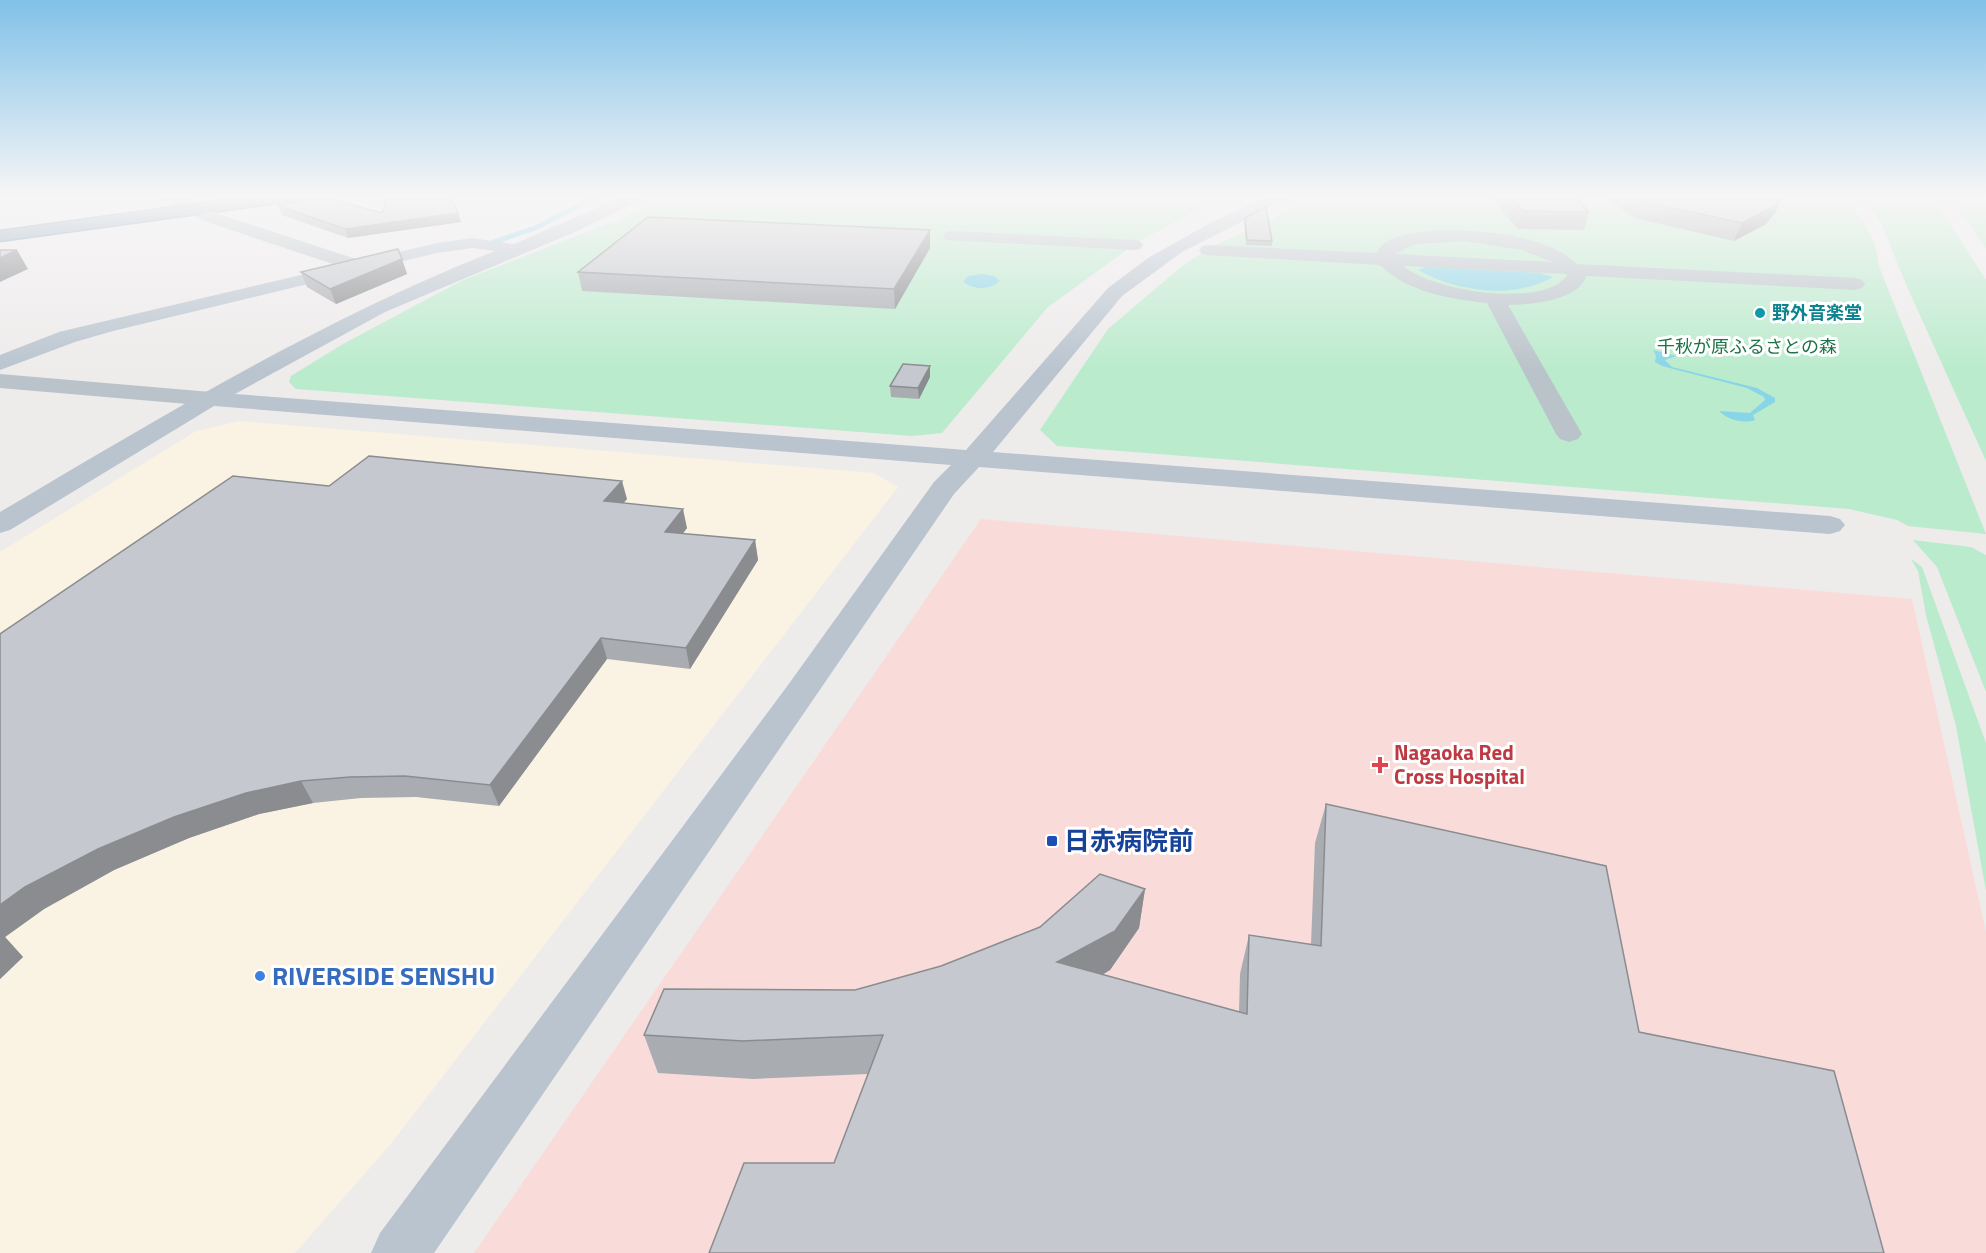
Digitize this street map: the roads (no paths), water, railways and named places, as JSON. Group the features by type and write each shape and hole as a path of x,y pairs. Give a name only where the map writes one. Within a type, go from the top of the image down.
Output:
{"street":[{"path":"320,253 358,266"},
{"path":"0,363 68,337 108,326 412,253"},
{"path":"0,524 319,338 378,308 505,253"},
{"path":"400,1253 801,693 944,488 997,432 1115,292 1133,276 1167,253"},
{"path":"1276,253 1855,284"},
{"path":"1386,253 1385,259 1395,270 1421,283 1494,298 1540,297 1557,294 1572,284 1577,277 1573,269 1564,261 1545,253"},
{"path":"1494,298 1569,434"},
{"path":"0,381 1830,525"}],"water":[{"path":"1426,267 1540,273 1553,277 1520,289 1485,290 1450,284 1418,270"},
{"path":"982,274 994,276 1000,281 982,288 963,282 968,276"},
{"path":"1653,350 1677,356 1665,360 1672,367 1757,388 1775,398 1775,402 1753,415 1755,420 1746,422 1731,419 1719,411 1750,413 1765,400 1764,397 1747,388 1662,366 1655,362 1656,356"}],"place":[{"name":"野外音楽堂","path":"1760,313"},
{"name":"Nagaoka Red Cross Hospital","path":"1380,765"},
{"name":"日赤病院前","path":"1052,841"},
{"name":"RIVERSIDE SENSHU","path":"260,976"}],"park label":[{"name":"千秋が原ふるさとの森","path":"1747,347"}]}
